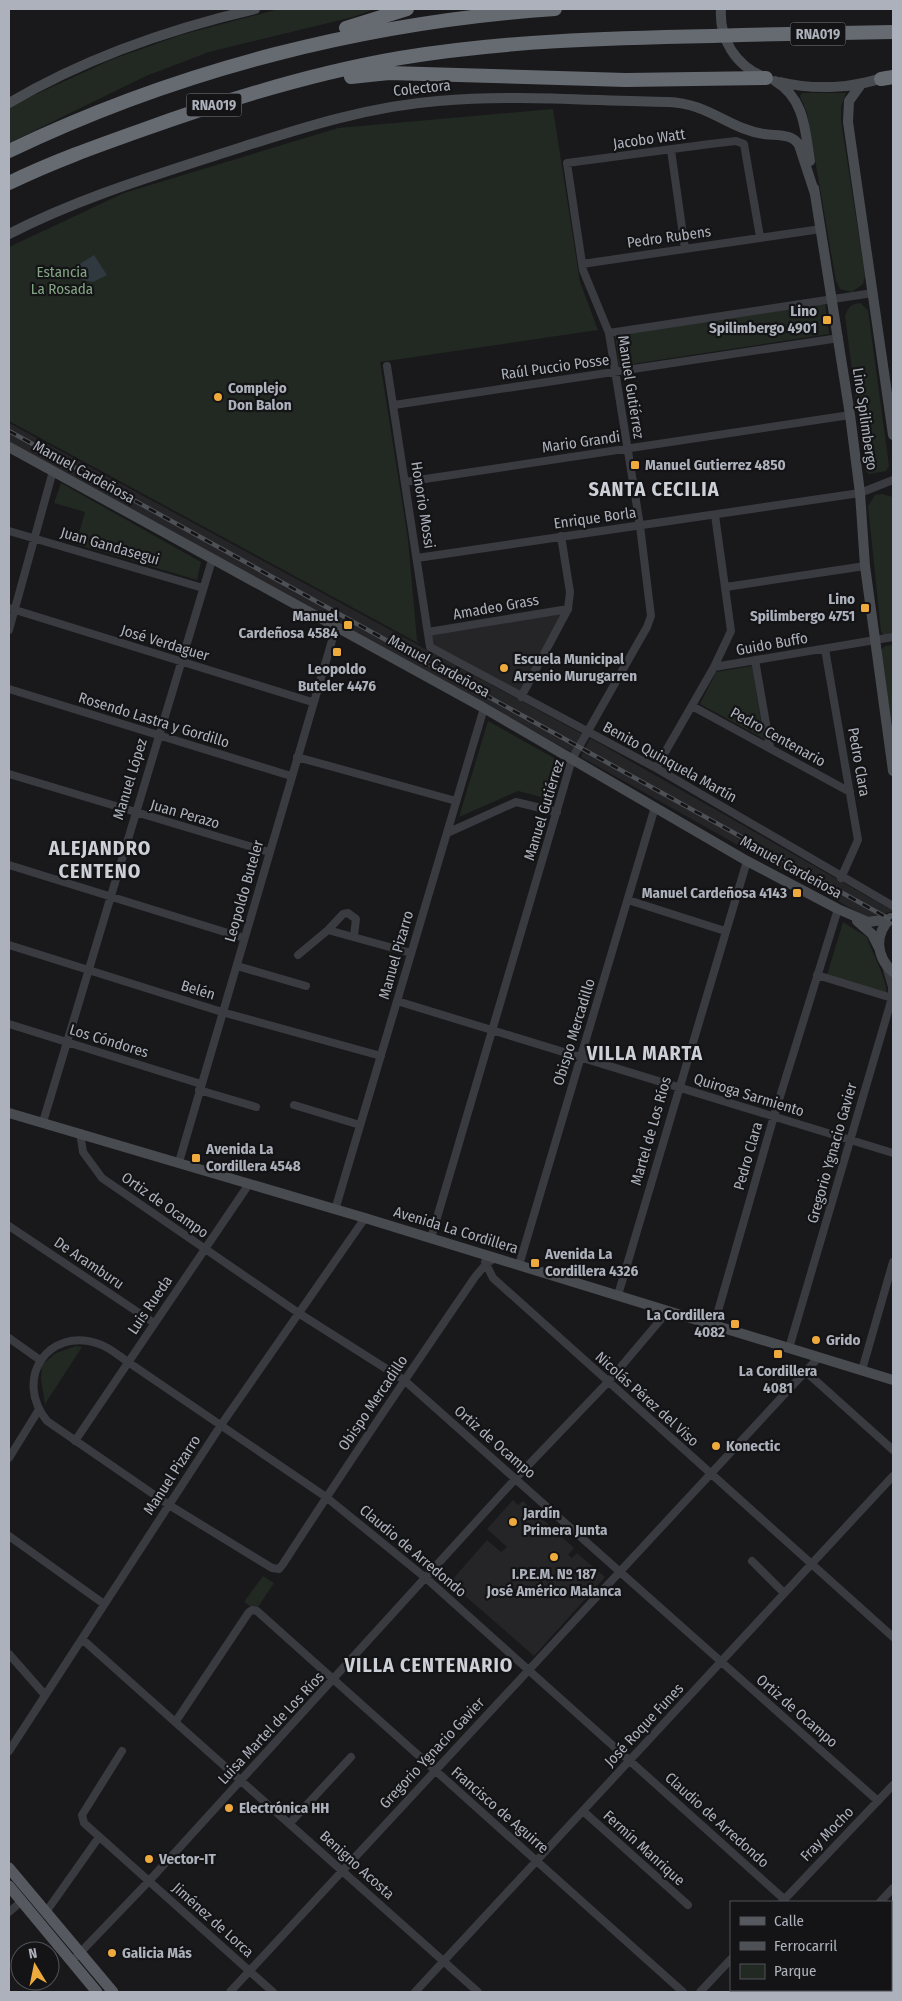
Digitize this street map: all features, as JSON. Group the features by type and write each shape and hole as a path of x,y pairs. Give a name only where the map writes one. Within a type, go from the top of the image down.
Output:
{"highway":[{"path":"164,87 231,58 364,23 407,9"},
{"name":"RNA019","path":"9,151 81,118 164,87 278,53 361,34 460,18 555,9"},
{"name":"RNA019","path":"9,183 76,154 170,119 314,77 400,58 547,41 893,32"},
{"path":"170,119 233,108 316,85 367,74 626,80 771,80"}],"main road":[{"path":"9,102 67,73 145,40 186,26 255,9"},
{"path":"722,9 723,31 733,53 746,67 771,80 822,87 862,83 889,76"},
{"name":"Lino Spilimbergo","path":"771,80 791,93 800,108 816,194 850,415 860,493 865,566 893,772"},
{"name":"Lino Spilimbergo","path":"862,83 852,96 847,114 873,293 889,372 893,435"},
{"name":"Colectora","path":"9,234 75,204 115,189 304,127 377,109 457,99 668,102 698,106 751,130 794,139 800,145 816,194"},
{"name":"Manuel Cardeñosa","path":"9,447 484,708 748,861 852,917 868,930 879,948"},
{"name":"Manuel Cardeñosa","path":"852,917 868,922 891,918"},
{"path":"890,968 879,948 881,932 891,918"},
{"name":"Avenida La Cordillera","path":"9,1113 365,1218 893,1380"},
{"path":"9,1868 46,1912 97,1992"},
{"path":"9,1886 76,1957 113,1992"}],"street":[{"name":"Jacobo Watt","path":"567,164 736,141 744,144 760,237"},
{"path":"671,150 685,248"},
{"name":"Manuel Gutiérrez","path":"431,1238 558,812 572,759 647,626 650,616 640,526 609,333 582,264 567,164"},
{"name":"Pedro Rubens","path":"582,264 760,237 821,230"},
{"path":"609,333 873,293"},
{"name":"Raúl Puccio Posse","path":"394,405 839,338"},
{"name":"Honorio Mossi","path":"387,366 430,648"},
{"name":"Mario Grandi","path":"405,482 850,415"},
{"path":"9,630 12,609 53,471"},
{"name":"Enrique Borla","path":"417,558 860,493 893,480"},
{"path":"656,768 714,668 731,631 715,515"},
{"name":"Juan Gandasegui","path":"9,531 203,588"},
{"path":"521,697 568,609 570,592 561,536"},
{"name":"Manuel López","path":"43,1122 134,813 212,560"},
{"path":"726,587 865,566"},
{"name":"José Verdaguer","path":"12,609 312,702"},
{"name":"Amadeo Grass","path":"428,632 568,609"},
{"name":"Leopoldo Buteler","path":"179,1162 312,702 336,627"},
{"name":"Guido Buffo","path":"714,668 893,637"},
{"name":"Benito Quinquela Martín","path":"430,648 656,768 841,878 893,906"},
{"name":"Pedro Clara","path":"825,649 858,840 841,878"},
{"path":"754,660 770,748"},
{"name":"Rosendo Lastra y Gordillo","path":"9,689 157,737 291,776"},
{"name":"Pedro Centenario","path":"692,706 850,792"},
{"name":"Manuel Pizarro","path":"335,1210 484,708"},
{"path":"297,757 456,801"},
{"name":"Juan Perazo","path":"9,774 269,852"},
{"path":"447,833 516,802 558,812"},
{"name":"Obispo Mercadillo","path":"519,1265 655,807"},
{"name":"Martel de Los Ríos","path":"618,1295 725,931 748,861"},
{"path":"9,865 244,938"},
{"path":"628,900 725,931"},
{"name":"Pedro Clara","path":"714,1325 774,1116 838,909"},
{"path":"298,954 328,930 343,914 348,913 356,919 354,936"},
{"path":"328,930 411,953"},
{"name":"Belén","path":"9,945 222,1012 381,1056"},
{"path":"237,966 306,986"},
{"name":"Gregorio Ygnacio Gavier","path":"788,1348 892,998 890,968"},
{"path":"818,975 892,998"},
{"name":"Quiroga Sarmiento","path":"397,1001 893,1153"},
{"name":"Los Cóndores","path":"9,1024 68,1042 256,1107"},
{"path":"294,1106 360,1124"},
{"name":"Ortiz de Ocampo","path":"80,1133 83,1152 102,1178 300,1314 404,1380 878,1801"},
{"name":"Luis Rueda","path":"75,1441 249,1184"},
{"name":"Manuel Pizarro","path":"9,1751 221,1425 365,1218"},
{"name":"De Aramburu","path":"9,1226 154,1323"},
{"name":"Nicolás Pérez del Viso","path":"482,1254 493,1278 893,1637"},
{"name":"Obispo Mercadillo","path":"170,1505 272,1568 279,1569 404,1380 486,1264 495,1258"},
{"path":"862,1370 893,1262"},
{"name":"Luisa Martel de Los Ríos","path":"76,1957 149,1881 334,1680 516,1478 608,1382 668,1311"},
{"path":"9,1338 40,1360 36,1368 32,1389 38,1411 47,1421 170,1505"},
{"name":"Claudio de Arredondo","path":"40,1360 53,1348 67,1342 87,1341 100,1344 326,1497 426,1579 529,1670 783,1901"},
{"name":"Gregorio Ygnacio Gavier","path":"230,1992 819,1357"},
{"path":"806,1371 893,1450"},
{"path":"9,1458 38,1411"},
{"name":"José Roque Funes","path":"415,1992 893,1476"},
{"path":"9,1536 104,1604"},
{"path":"752,1561 784,1593"},
{"name":"Francisco de Aguirre","path":"176,1721 252,1610 257,1611 683,1992"},
{"name":"Benigno Acosta","path":"82,1639 242,1779 478,1992"},
{"path":"9,1654 44,1695"},
{"name":"Jiménez de Lorca","path":"122,1752 82,1815 84,1822 98,1837 273,1992"},
{"path":"290,1823 351,1757"},
{"name":"Fray Mocho","path":"783,1901 893,1785"},
{"name":"Fermín Manrique","path":"583,1811 688,1905"},
{"path":"46,1912 98,1837"},
{"path":"881,1901 893,1888"},
{"path":"9,1912 22,1901"},
{"path":"700,1992 730,1959"}],"shaded area":[{"path":"94,255 107,275 93,282 82,280 72,269"},
{"path":"9,423 582,734 573,753 9,442"},
{"name":"Escuela Municipal Arsenio Murugarren","path":"564,612 520,692 432,645 431,635"},
{"path":"590,738 893,911 868,918 581,757"},
{"path":"513,1500 518,1505 523,1501 574,1548 568,1555 572,1558 577,1553 605,1577 534,1656 463,1594 466,1590 453,1579 487,1540 501,1552 507,1547 487,1529"}],"green space":[{"path":"279,9 375,9 353,17 209,52 146,76 9,143 9,108 17,103 113,59 181,35"},
{"path":"802,93 846,93 841,107 841,120 865,276 863,284 852,292 840,289 836,281 807,113 800,96"},
{"name":"Complejo Don Balon","path":"553,109 580,282 598,330 380,362 408,539 417,640 420,644 9,421 9,247 124,193 338,128"},
{"path":"860,303 868,310 889,466 886,471 869,474 865,470 845,316 850,306"},
{"path":"825,304 829,334 619,366 615,335"},
{"path":"61,483 201,562 197,580 76,544 85,512 54,503"},
{"path":"882,494 893,497 893,631 892,634 884,636 881,631 868,506 875,495"},
{"path":"893,645 893,732 880,651 885,646"},
{"path":"752,666 764,739 700,704 716,672"},
{"path":"488,721 563,763 553,800 518,791 459,817"},
{"path":"843,922 867,937 881,972 887,994 827,975"},
{"path":"76,1346 82,1347 45,1404 41,1379 42,1365 56,1353"},
{"path":"263,1576 274,1583 256,1610 244,1602"}],"railway":[{"path":"9,431 893,921"}],"place":[{"name":"Lino Spilimbergo 4901","path":"827,320"},
{"name":"Complejo Don Balon","path":"218,397"},
{"name":"Manuel Gutierrez 4850","path":"635,465"},
{"name":"Lino Spilimbergo 4751","path":"865,608"},
{"name":"Manuel Cardeñosa 4584","path":"348,625"},
{"name":"Leopoldo Buteler 4476","path":"337,652"},
{"name":"Escuela Municipal Arsenio Murugarren","path":"504,668"},
{"name":"Manuel Cardeñosa 4143","path":"797,893"},
{"name":"Avenida La Cordillera 4548","path":"196,1158"},
{"name":"Avenida La Cordillera 4326","path":"535,1263"},
{"name":"La Cordillera 4082","path":"735,1324"},
{"name":"Grido","path":"816,1340"},
{"name":"La Cordillera 4081","path":"778,1354"},
{"name":"Konectic","path":"716,1446"},
{"name":"Jardín Primera Junta","path":"513,1522"},
{"name":"I.P.E.M. Nº 187 José Américo Malanca","path":"554,1557"},
{"name":"Electrónica HH","path":"229,1808"},
{"name":"Vector-IT","path":"149,1859"},
{"name":"Galicia Más","path":"112,1953"}],"district":[{"name":"SANTA CECILIA","path":"654,489"},
{"name":"ALEJANDRO CENTENO","path":"100,860"},
{"name":"VILLA MARTA","path":"645,1053"},
{"name":"VILLA CENTENARIO","path":"429,1665"}],"park label":[{"name":"Estancia La Rosada","path":"62,280"}]}
